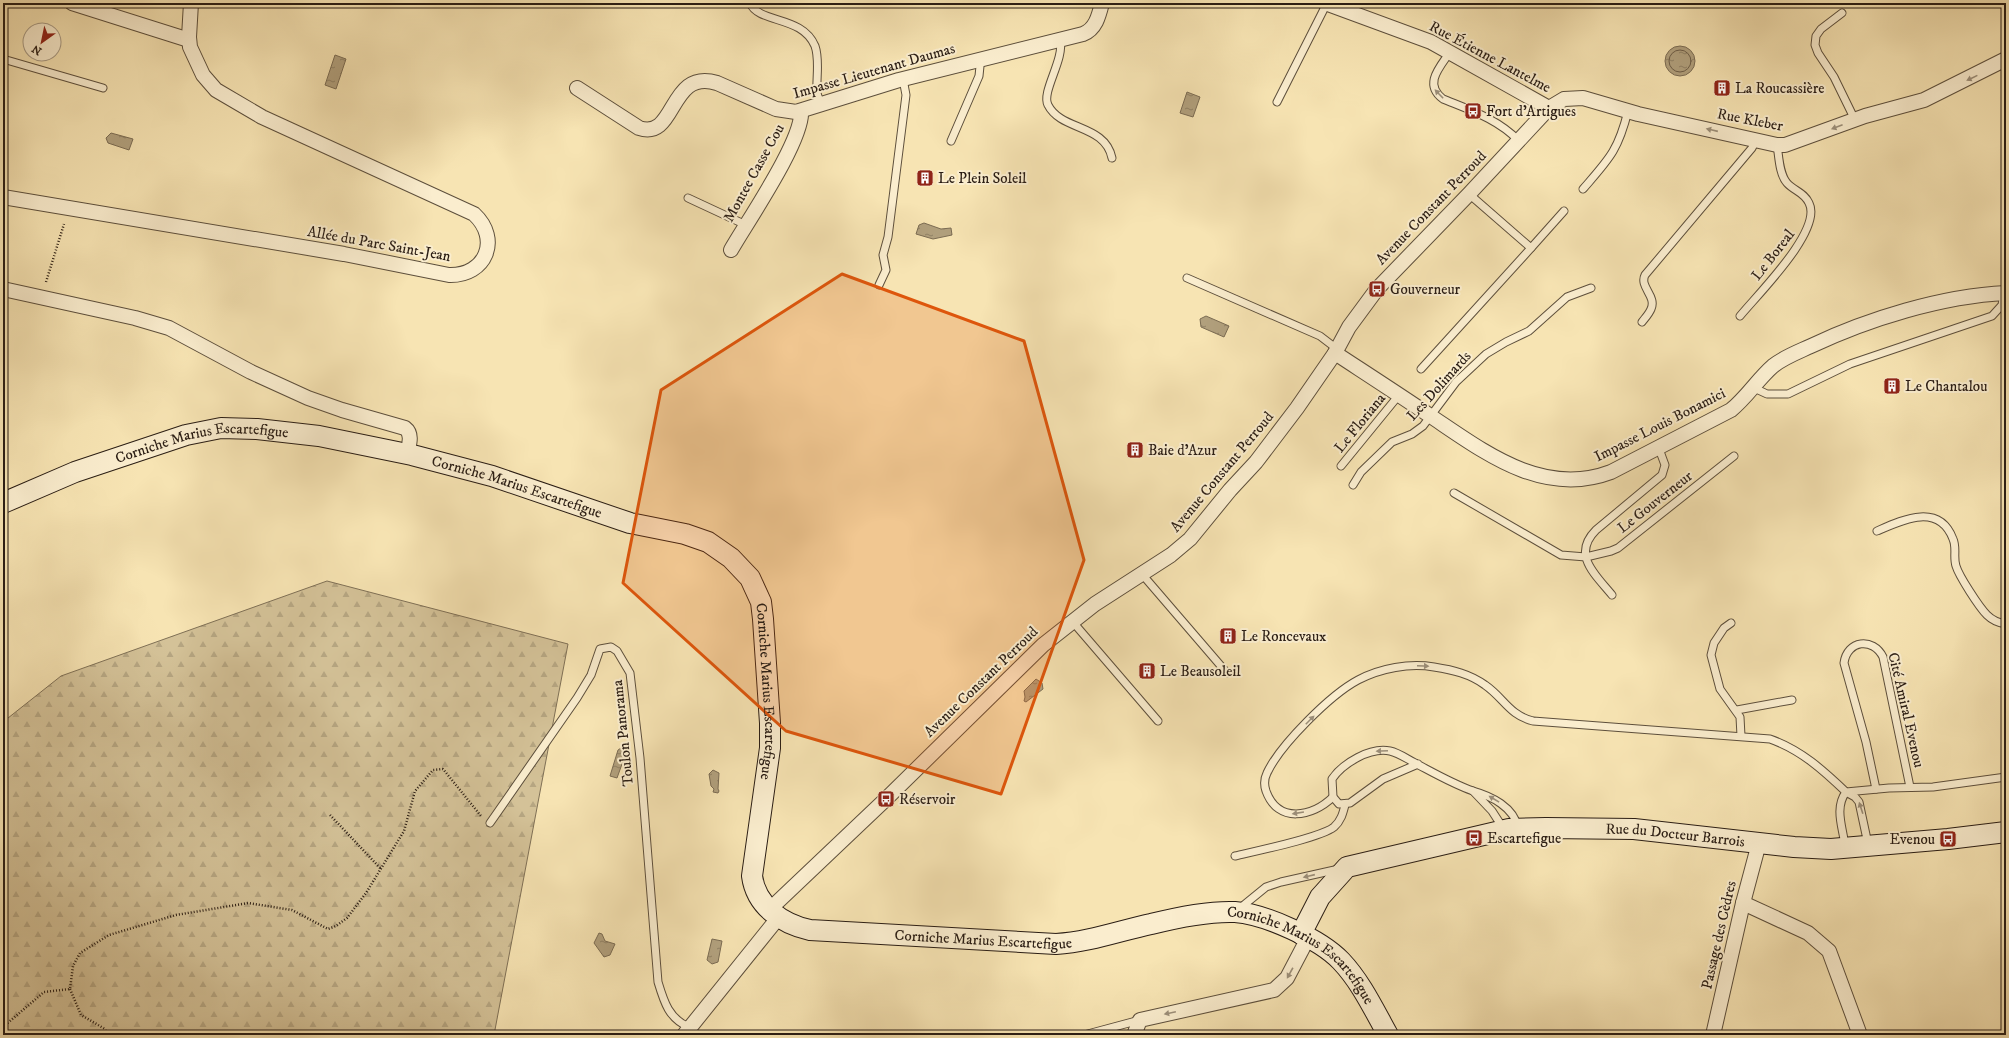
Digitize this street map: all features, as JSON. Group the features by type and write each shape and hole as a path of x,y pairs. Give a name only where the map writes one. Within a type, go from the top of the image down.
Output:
{"main road":[{"name":"Corniche Marius Escartefigue","path":"3,503 75,472 186,435 221,428 257,429 319,436 407,454 492,476 630,524 696,537 720,549 741,566 750,578 761,602 770,723 770,748 751,868 753,885 762,902 774,914 788,924 810,930 1056,944 1077,943 1159,922 1202,915 1235,912 1270,921 1305,936 1341,960 1358,982 1388,1035"},
{"name":"Rue du Docteur Barrois","path":"1347,867 1511,829 1634,829 1759,843 1845,849 2006,832"},
{"path":"1305,936 1320,897 1347,867"}],"street":[{"path":"72,3 189,40"},
{"name":"Allée du Parc Saint-Jean","path":"3,198 344,254 449,275 459,275 469,272 482,261 486,252 488,238 485,226 474,214 269,120 224,96 212,87 193,58 189,40 191,3"},
{"name":"Impasse Lieutenant Daumas","path":"577,88 639,128 649,130 658,127 681,93 691,83 697,81 708,80 717,83 776,109 792,112 801,111 903,79 1087,33 1095,24 1102,3"},
{"name":"Rue Étienne Lantelme","path":"1326,3 1406,32 1450,52 1549,108"},
{"name":"Rue Kleber","path":"1549,108 1564,99 1577,98 1777,145 1792,143 1855,120 1924,100 2006,59"},
{"name":"Avenue Constant Perroud","path":"687,1031 774,914 886,798 1043,645 1072,621 1181,547 1201,527 1230,490 1268,446 1336,351 1348,327 1377,289 1469,194 1549,108"},
{"name":"Montee Casse Cou","path":"731,250 795,139 802,117 801,111"},
{"path":"3,289 135,318 168,328 251,372 308,398 342,410 403,427 410,432 407,454"},
{"name":"Impasse Louis Bonamici","path":"1336,351 1430,416 1505,464 1551,477 1578,479 1601,475 1731,410 1774,366 1783,360 1840,332 1936,303 1974,296 2005,293"},
{"name":"Passage des Cèdres","path":"1713,1035 1743,903 1759,843"},
{"path":"1743,903 1808,933 1829,951 1860,1035"},
{"path":"1134,1035 1140,1020 1274,990 1287,978 1305,936"}],"lane":[{"path":"750,3 756,11 798,26 810,38 816,52 817,92 821,104"},
{"path":"1277,102 1326,3"},
{"path":"1842,13 1821,29 1816,36 1815,45 1818,53 1834,77 1855,120"},
{"path":"1060,40 1062,48 1047,96 1047,105 1055,114 1105,142 1109,147 1112,158"},
{"path":"1450,52 1434,79 1434,88 1437,94 1443,99 1492,120 1510,131 1519,141"},
{"path":"3,59 103,88"},
{"path":"951,141 979,76 979,60"},
{"path":"879,285 886,270 884,252 888,238 906,95 903,79"},
{"path":"1583,189 1613,153 1620,138 1628,111"},
{"path":"1642,322 1651,309 1653,302 1644,283 1645,275 1752,148 1756,140"},
{"name":"Le Boreal","path":"1740,316 1801,243 1812,217 1812,208 1804,194 1788,184 1783,177 1777,145"},
{"path":"1469,194 1531,248"},
{"path":"688,198 746,225"},
{"path":"1421,369 1564,211"},
{"path":"1187,278 1320,336 1336,351"},
{"name":"Les Dolimards","path":"1353,486 1362,472 1392,442 1419,429 1456,382 1486,354 1529,331 1567,297 1591,288"},
{"path":"1754,388 1767,394 1788,394 1850,364 1992,316 2002,305 2005,293"},
{"name":"Le Floriana","path":"1341,466 1399,395"},
{"name":"Le Gouverneur","path":"1586,557 1586,546 1591,535 1662,475 1665,465 1658,446"},
{"name":"Le Gouverneur","path":"1454,493 1561,555 1586,557 1618,548 1734,456"},
{"path":"1877,531 1902,519 1929,517 1940,522 1952,536 1955,546 1955,565 1977,602 1990,618 1999,623 2006,624"},
{"path":"1586,557 1589,565 1612,595"},
{"path":"1141,574 1227,673"},
{"path":"1072,621 1158,721"},
{"path":"1731,623 1724,628 1714,643 1711,655 1720,689 1737,710 1740,717 1741,736"},
{"name":"Cité Amiral Evenou","path":"1876,789 1866,742 1844,662 1847,652 1852,647 1864,643 1876,646 1883,656 1910,787"},
{"name":"Toulon Panorama","path":"490,822 577,698 591,675 600,649 610,647 617,651 630,673 640,765 658,982 665,1006 687,1031"},
{"path":"1333,797 1324,805 1312,810 1296,814 1286,814 1280,810 1269,796 1265,784 1265,778 1280,754 1309,720 1347,688 1367,676 1388,669 1409,666 1432,667 1454,670 1471,676 1485,685 1509,710 1519,716 1533,721 1770,739 1795,749 1822,769 1859,802 1868,846"},
{"path":"1737,710 1792,700"},
{"path":"1345,805 1339,804 1333,797 1331,786 1332,779 1335,774 1347,764 1365,755 1374,752 1389,751 1418,764 1456,785 1499,801 1512,815 1511,829"},
{"path":"1235,856 1330,830 1339,822 1345,805 1383,779 1418,764"},
{"name":"Cité Amiral Evenou","path":"1846,792 1910,787 1933,787 2006,777"},
{"path":"1473,791 1497,817 1511,829"},
{"path":"1845,849 1840,818 1840,805 1846,792"},
{"name":"Rue du Docteur Barrois","path":"1235,912 1266,887 1281,882 1347,867"},
{"path":"1084,1035 1140,1020"}],"path":[{"path":"41,298 70,208"},
{"path":"107,1035 105,1029 82,1015 70,989 73,966 80,953 109,935 176,915 248,903 292,910 328,929 336,926 347,918 366,893 404,831 415,790 434,770 443,769 478,813 490,822"},
{"path":"330,815 381,869"},
{"path":"3,1027 44,992 70,989"}],"highlighted area":[{"path":"842,274 1024,341 1084,560 1001,794 786,731 623,583 661,390"}],"green space":[{"path":"327,581 568,644 494,1035 3,1035 3,722 61,676"}],"water":[{"path":"1680,46 1686,47 1694,55 1694,67 1686,75 1680,76 1674,75 1666,67 1665,61 1666,55 1674,47"},
{"path":"335,55 346,59 336,89 325,85"},
{"path":"1187,92 1200,97 1193,117 1180,113"},
{"path":"111,133 133,139 129,150 108,143 106,138"},
{"path":"924,223 941,229 951,228 952,235 933,239 916,234 919,225"},
{"path":"1206,316 1229,326 1224,337 1201,327 1200,319"},
{"path":"1036,679 1042,683 1043,689 1026,702 1024,701 1024,691"},
{"path":"621,748 626,753 617,778 610,776 618,750"},
{"path":"713,770 719,773 718,793 713,792 714,789 711,786 709,774"},
{"path":"599,933 602,934 605,941 615,944 610,955 604,957 594,943"},
{"path":"712,939 722,941 718,962 712,964 707,960"}],"place":[{"name":"La Roucassière","path":"1722,88"},
{"name":"Fort d'Artigues","path":"1473,111"},
{"name":"Le Plein Soleil","path":"925,178"},
{"name":"Gouverneur","path":"1377,289"},
{"name":"Le Chantalou","path":"1892,386"},
{"name":"Baie d’Azur","path":"1135,450"},
{"name":"Le Roncevaux","path":"1228,636"},
{"name":"Le Beausoleil","path":"1147,671"},
{"name":"Réservoir","path":"886,799"},
{"name":"Escartefigue","path":"1474,838"},
{"name":"Evenou","path":"1948,839"}]}
